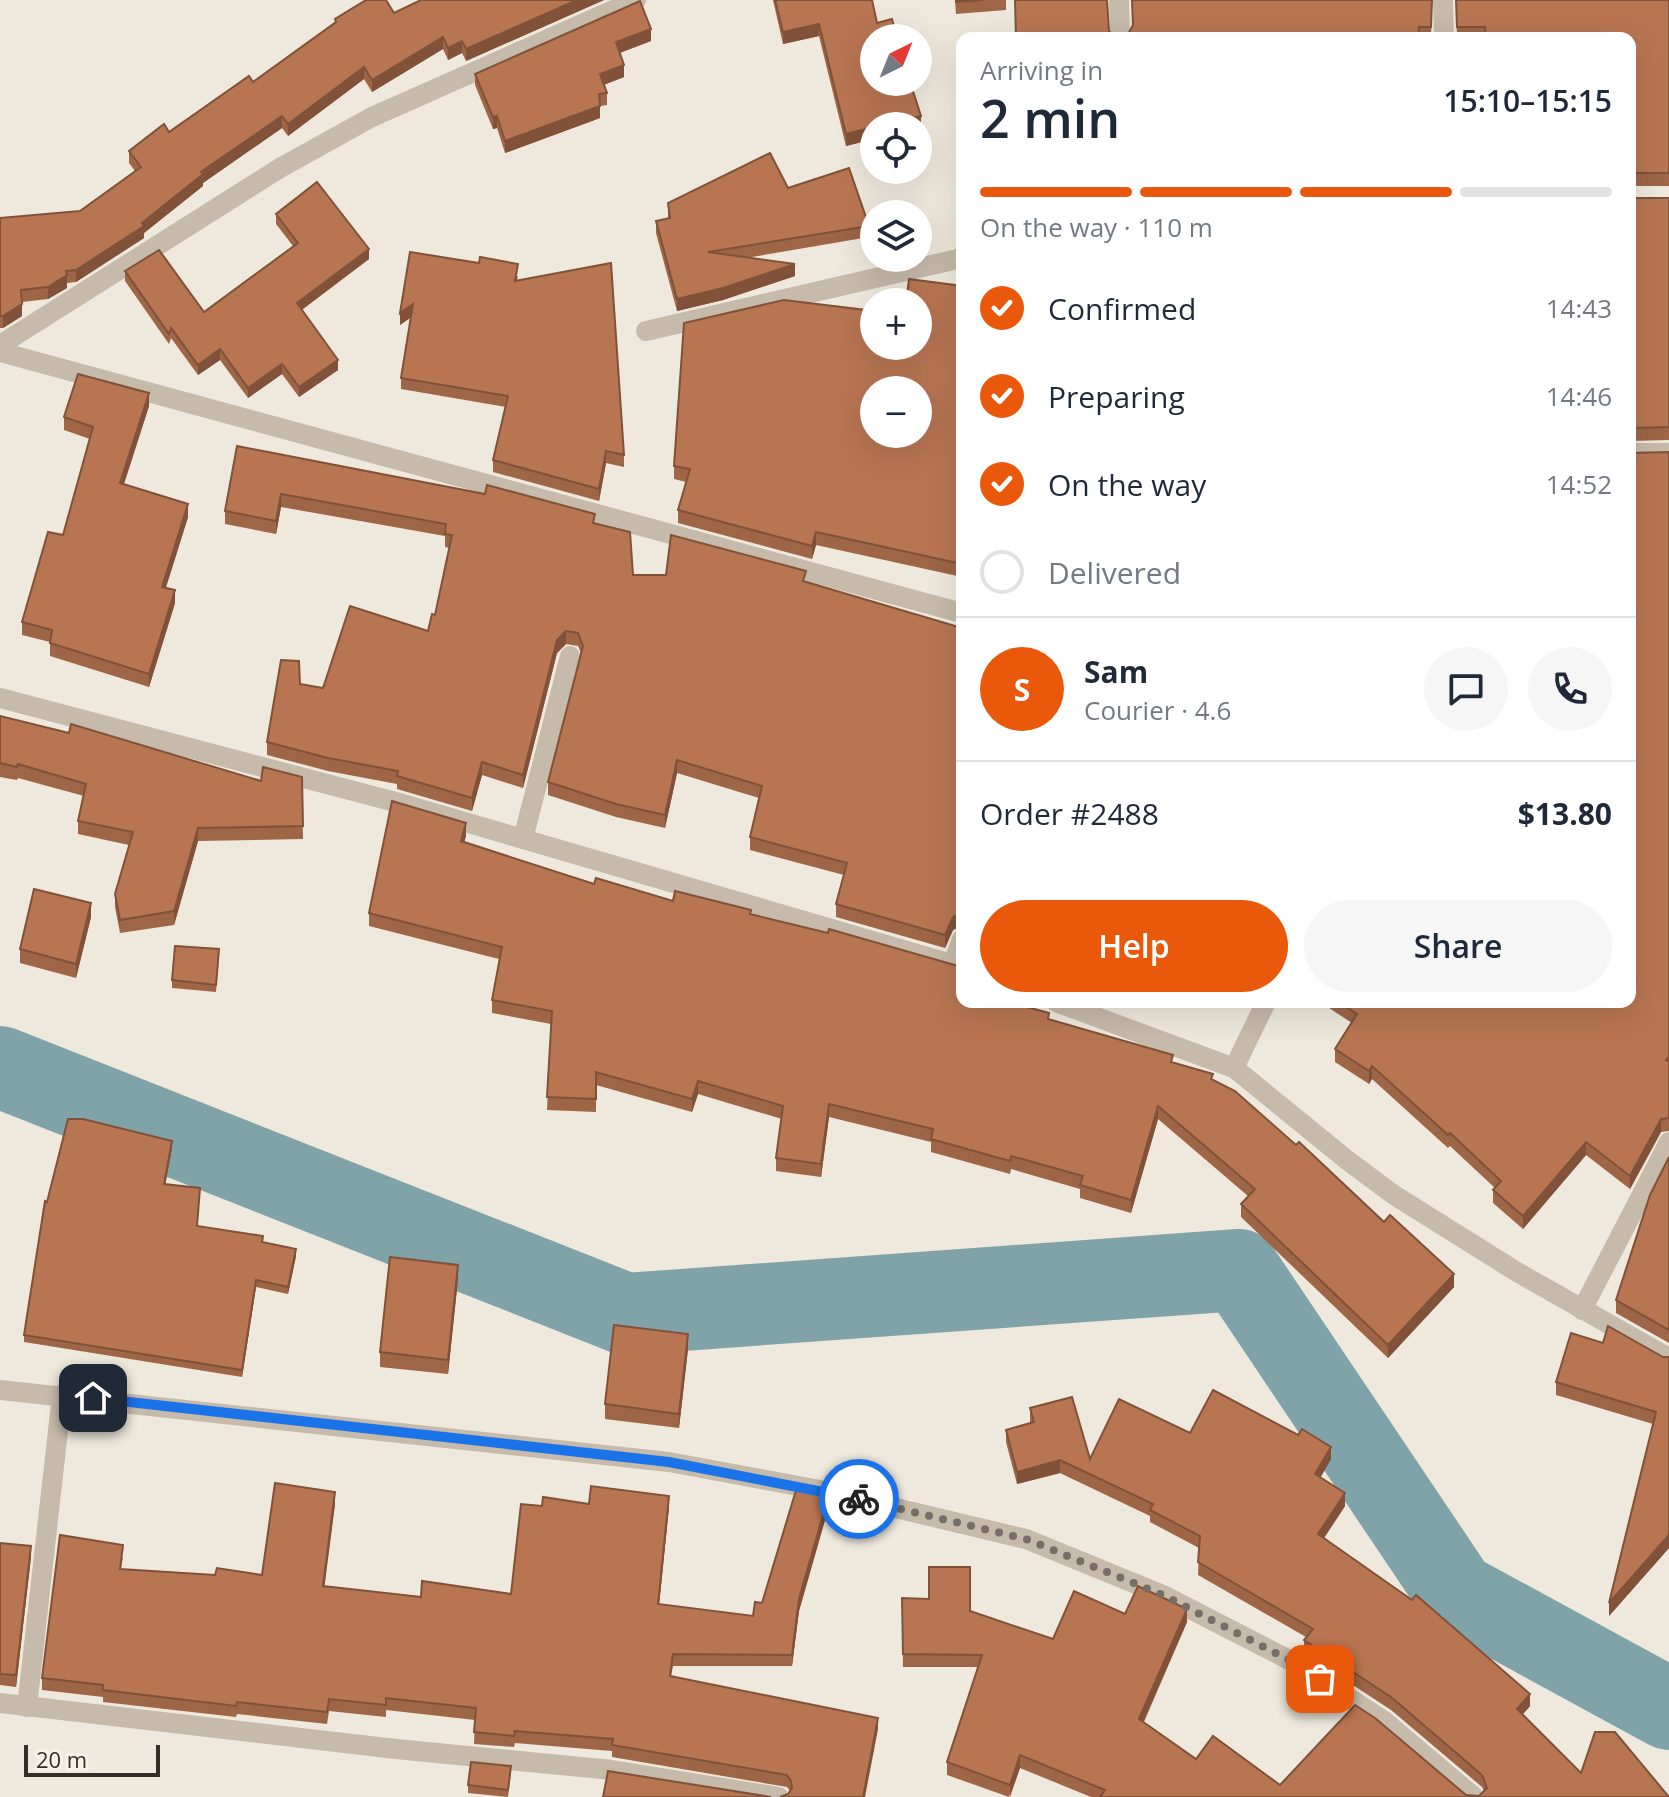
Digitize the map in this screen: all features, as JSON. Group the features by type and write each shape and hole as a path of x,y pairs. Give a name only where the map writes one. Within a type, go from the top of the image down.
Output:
{"street":[{"path":"0,345 280,168 372,117 636,0"},
{"path":"1119,0 1120,32"},
{"path":"1443,0 1444,32"},
{"path":"646,331 956,259"},
{"path":"0,352 956,611"},
{"path":"1636,453 1669,453"},
{"path":"523,839 570,656"},
{"path":"0,698 403,804 956,965"},
{"path":"1072,1008 1234,1068 1394,1195 1582,1310 1669,1358"},
{"path":"1234,1068 1263,1008"},
{"path":"1582,1310 1669,1142"},
{"path":"0,1390 669,1462 820,1490 1026,1539 1163,1595 1299,1665 1383,1720 1474,1797"},
{"path":"27,1707 62,1395"},
{"path":"0,1703 396,1749 612,1770 779,1797"}],"building":[{"path":"366,0 386,0 394,13 421,0 577,0 466,49 462,41 448,48 443,37 372,80 364,67 288,124 282,116 201,172 203,174 142,223 144,226 76,270 66,271 67,275 48,287 21,290 22,304 0,316 0,218 80,211 141,167 129,151 164,124 169,132 249,76 253,82 336,22 335,19"},
{"path":"775,0 872,0 877,23 892,19 893,24 860,24 860,96 915,96 920,112 860,112 860,130 846,134 819,24 783,32"},
{"path":"1015,0 1107,0 1110,32 1016,32"},
{"path":"1132,0 1432,0 1431,27 1419,27 1419,32 1129,32 1133,25"},
{"path":"1456,0 1669,0 1669,173 1636,173 1636,32 1485,32 1485,27 1457,27"},
{"path":"640,1 651,29 616,42 624,65 600,74 607,93 599,94 600,106 505,141 497,116 493,117 475,74"},
{"path":"770,153 788,188 849,168 860,200 860,227 708,252 795,264 723,288 677,299 656,221 670,218 668,203"},
{"path":"317,182 369,249 297,303 338,360 299,387 282,364 248,388 220,349 198,365 171,328 169,334 125,271 159,250 204,312 298,243 276,214"},
{"path":"1636,198 1669,198 1669,427 1636,428"},
{"path":"410,252 479,263 480,257 518,264 515,281 611,263 624,455 606,451 599,489 493,460 508,396 401,378 413,304 400,313"},
{"path":"909,279 956,285 956,563 816,532 812,546 678,510 690,469 674,466 684,323 784,300 860,309 860,360 932,360 932,288 908,288"},
{"path":"78,374 149,393 120,483 188,504 162,587 175,590 149,674 50,643 52,630 22,622 48,532 63,535 93,427 64,417"},
{"path":"237,446 485,494 487,485 595,514 593,523 630,532 633,575 666,575 671,535 806,571 803,581 956,626 956,916 945,935 836,904 847,863 750,837 762,786 677,760 665,815 616,804 548,782 583,646 578,633 566,631 557,640 523,775 482,762 472,798 397,776 398,771 328,758 267,742 281,660 299,661 300,684 323,688 350,606 428,631 432,614 435,615 452,535 445,534 446,524 281,494 276,521 225,511"},
{"path":"1669,452 1669,1057 1666,1060 1669,1061 1669,1118 1661,1119 1630,1176 1586,1142 1523,1216 1493,1190 1501,1181 1450,1133 1448,1135 1372,1066 1369,1071 1335,1049 1357,1014 1348,1008 1636,1008 1636,453"},
{"path":"0,716 69,733 71,724 261,781 263,767 302,777 303,826 198,828 174,911 120,920 115,894 133,832 78,821 86,784 18,764 17,767 0,763"},
{"path":"392,801 466,823 461,841 594,884 596,878 673,901 675,891 751,910 750,914 828,933 829,929 956,965 956,1008 1031,1008 1049,1013 1048,1019 1173,1055 1171,1062 1213,1074 1211,1079 1235,1091 1296,1145 1299,1142 1384,1222 1390,1215 1454,1274 1388,1345 1241,1204 1255,1189 1158,1106 1131,1200 1080,1185 1083,1176 1011,1156 1010,1161 931,1139 933,1129 829,1104 821,1164 776,1158 783,1106 698,1081 692,1099 596,1072 596,1099 547,1097 552,1011 492,1000 502,947 369,913"},
{"path":"34,889 91,903 76,964 20,949"},
{"path":"175,946 219,949 216,985 172,980"},
{"path":"68,1119 83,1119 172,1141 164,1184 200,1188 197,1226 263,1236 262,1242 296,1249 288,1287 256,1280 242,1370 24,1335 45,1201"},
{"path":"1669,1157 1669,1330 1616,1300 1650,1195"},
{"path":"390,1257 458,1265 448,1360 380,1352"},
{"path":"614,1325 688,1334 679,1414 605,1404"},
{"path":"1608,1326 1663,1357 1669,1357 1669,1535 1609,1603 1656,1412 1556,1382 1571,1333 1603,1343"},
{"path":"1213,1390 1298,1435 1302,1429 1331,1447 1315,1474 1345,1493 1318,1534 1412,1600 1416,1595 1530,1694 1517,1709 1581,1773 1595,1732 1615,1732 1669,1797 1100,1797 1105,1790 1020,1755 1010,1785 947,1762 982,1655 903,1654 902,1598 929,1599 929,1567 970,1567 970,1611 1053,1639 1074,1591 1125,1614 1138,1586 1187,1609 1139,1719 1196,1759 1213,1736 1280,1785 1355,1705 1375,1718 1466,1795 1479,1796 1487,1788 1482,1775 1391,1697 1304,1640 1313,1629 1198,1562 1200,1536 1150,1510 1153,1504 1060,1460 1017,1472 1006,1430 1034,1422 1030,1408 1072,1397 1090,1459 1119,1399 1190,1433"},
{"path":"275,1483 335,1492 323,1586 421,1597 422,1581 511,1594 521,1504 542,1506 543,1497 589,1504 591,1486 669,1496 658,1604 753,1616 755,1602 762,1603 797,1487 829,1494 799,1599 792,1655 673,1654 670,1676 878,1718 863,1797 780,1797 792,1788 787,1775 612,1745 613,1739 515,1731 514,1736 474,1732 476,1708 386,1698 386,1705 329,1699 327,1712 237,1702 236,1706 103,1690 103,1685 42,1678 60,1535 123,1545 120,1569 215,1575 217,1568 262,1575"},
{"path":"0,1543 31,1546 16,1675 0,1674"},
{"path":"471,1762 511,1766 508,1790 468,1785"},
{"path":"608,1771 771,1797 603,1797"}],"waterway":[{"path":"0,1067 626,1314 1239,1270 1456,1593 1669,1709"}],"way so far":[{"path":"859,1499 1026,1539 1163,1595 1299,1665 1320,1679"}],"route":[{"path":"93,1398 669,1462 859,1499"}]}
